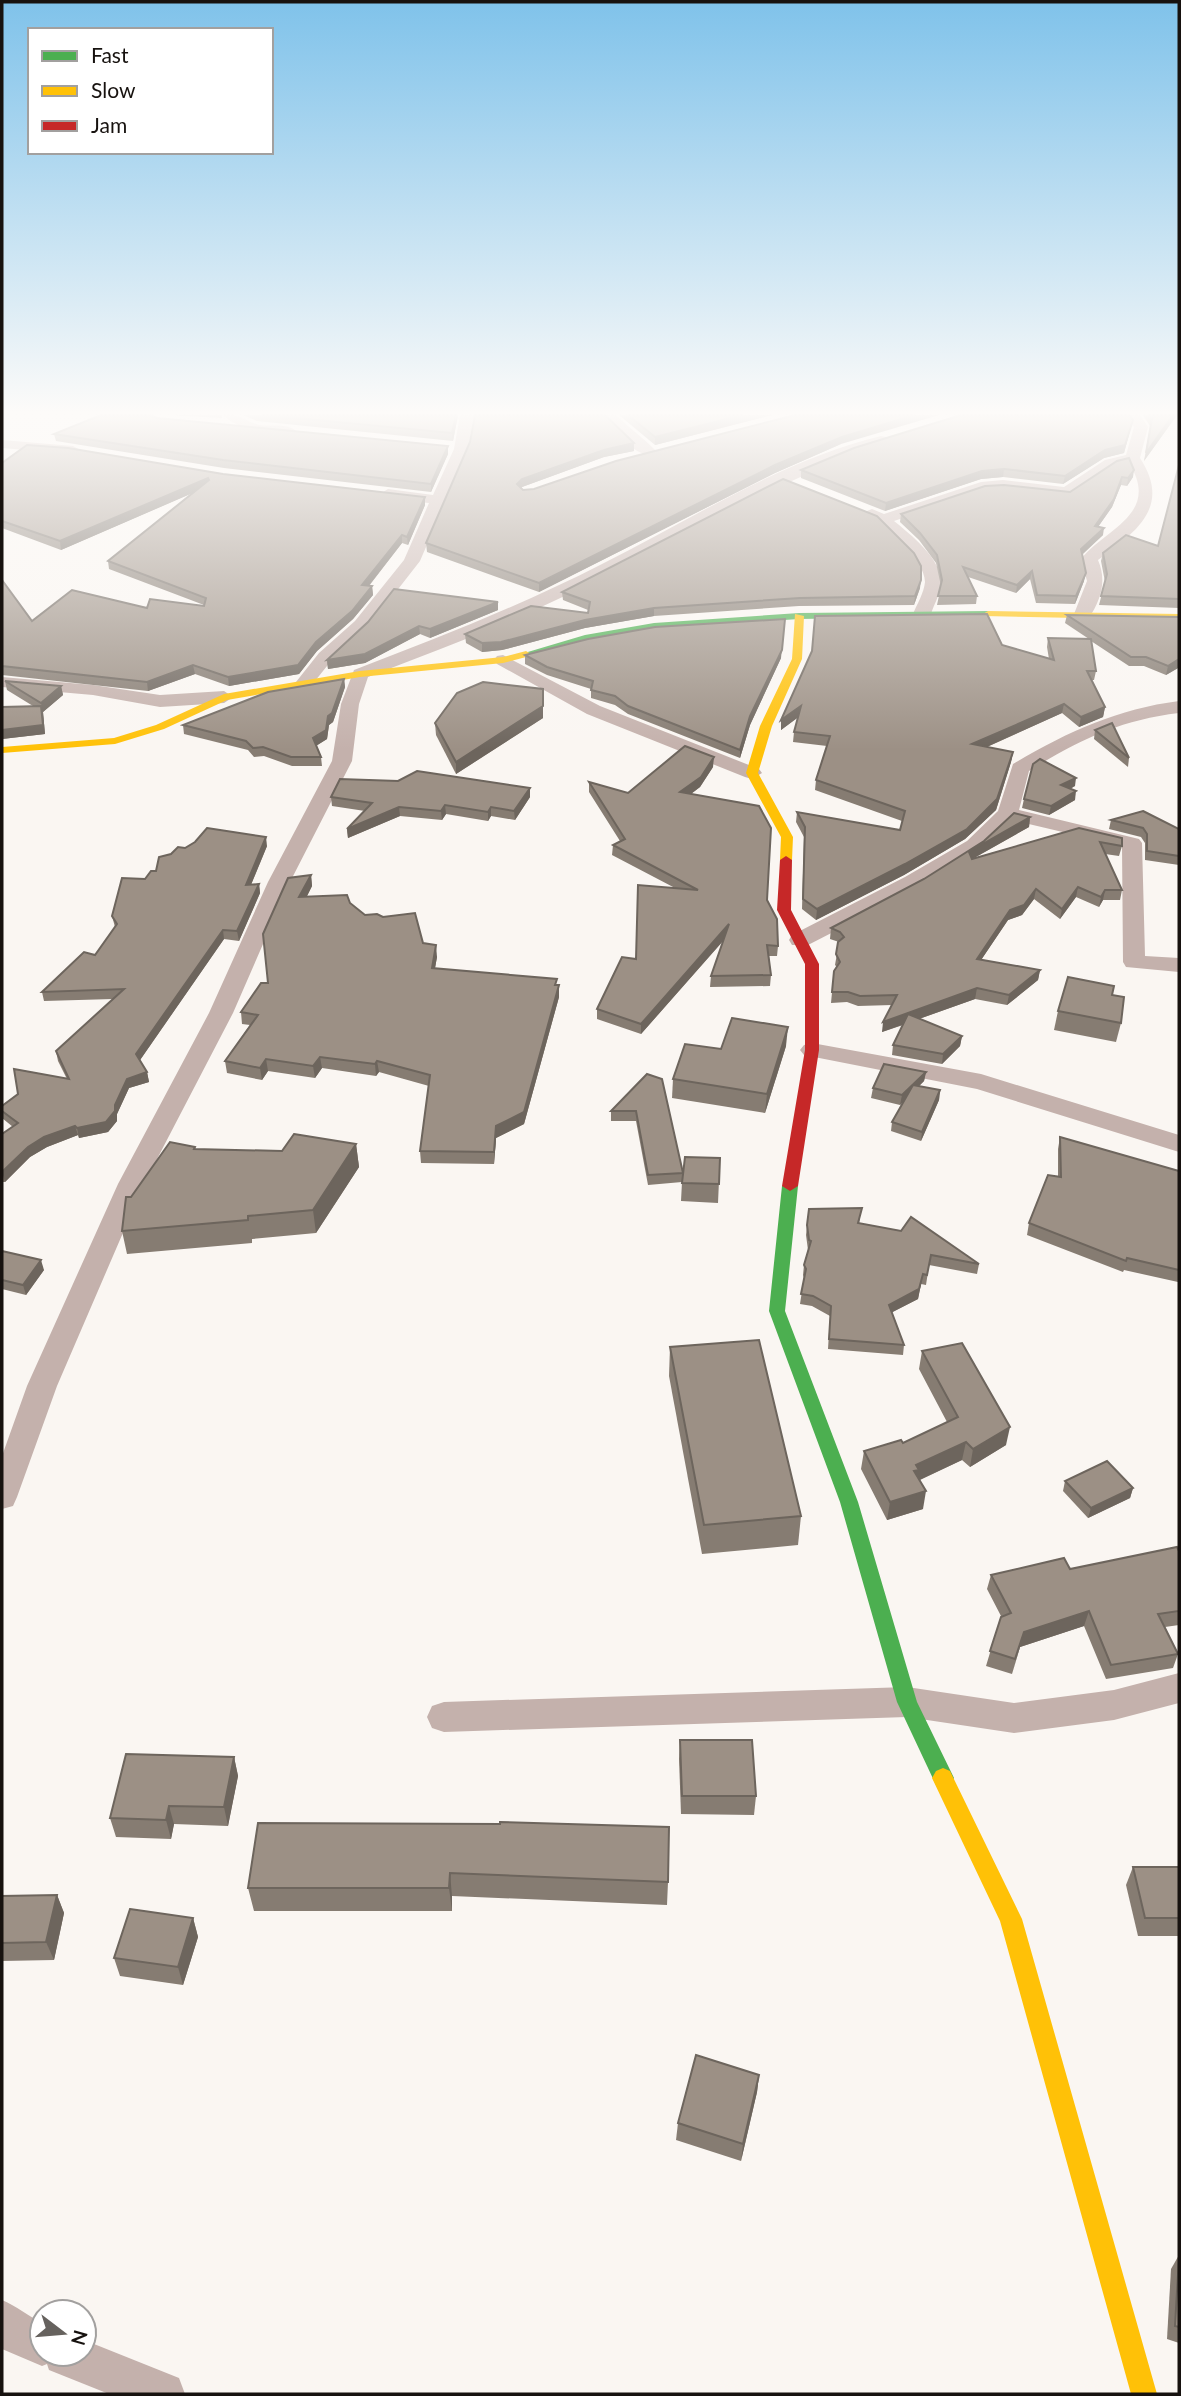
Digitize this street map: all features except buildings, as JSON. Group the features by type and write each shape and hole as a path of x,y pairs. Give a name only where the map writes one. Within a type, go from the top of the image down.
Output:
{"street":[{"path":"305,682 325,657 361,625 396,585 412,561 427,527"},
{"path":"359,674 473,631 569,587 686,527"},
{"path":"891,527 931,570 933,582 922,614"},
{"path":"1083,614 1096,584 1097,574 1089,559 1127,527"},
{"path":"2,682 93,690 160,701 224,697 359,674 503,660 585,638 654,626 799,616 1083,614 1179,617"},
{"path":"752,773 767,721 794,669 802,642 799,616"},
{"path":"503,660 530,678 632,729 752,773 787,837 784,911 812,964 813,1050 792,1165 778,1311 849,1502 907,1702 1011,1919 1144,2394"},
{"path":"2,1497 42,1386 131,1184 221,1013 279,882 342,761 350,704 359,674"},
{"path":"2,750 115,741 160,727 224,697"},
{"path":"800,940 914,882 974,845 1008,813 1020,768 1084,730 1140,713 1179,707"},
{"path":"1008,813 1132,843 1135,962 1179,965"},
{"path":"813,1050 981,1082 1179,1144"},
{"path":"444,1717 907,1702 1014,1718 1114,1704 1179,1688"},
{"path":"2,2322 8,2330 28,2338"},
{"path":"98,2367 163,2394"}],"traffic: fast":[{"path":"526,654 585,638 654,626 799,616 988,614"},
{"path":"790,1186 777,1311 849,1502 907,1702 943,1778"}],"traffic: slow":[{"path":"988,614 1179,617"},
{"path":"786,860 787,837 752,773 766,726 797,659 799,616"},
{"path":"2,750 115,741 160,727 224,697 360,674 503,660 526,654"},
{"path":"943,1778 1011,1919 1144,2394"}],"traffic: jam":[{"path":"786,860 784,910 812,964 812,1050 790,1186"}]}
